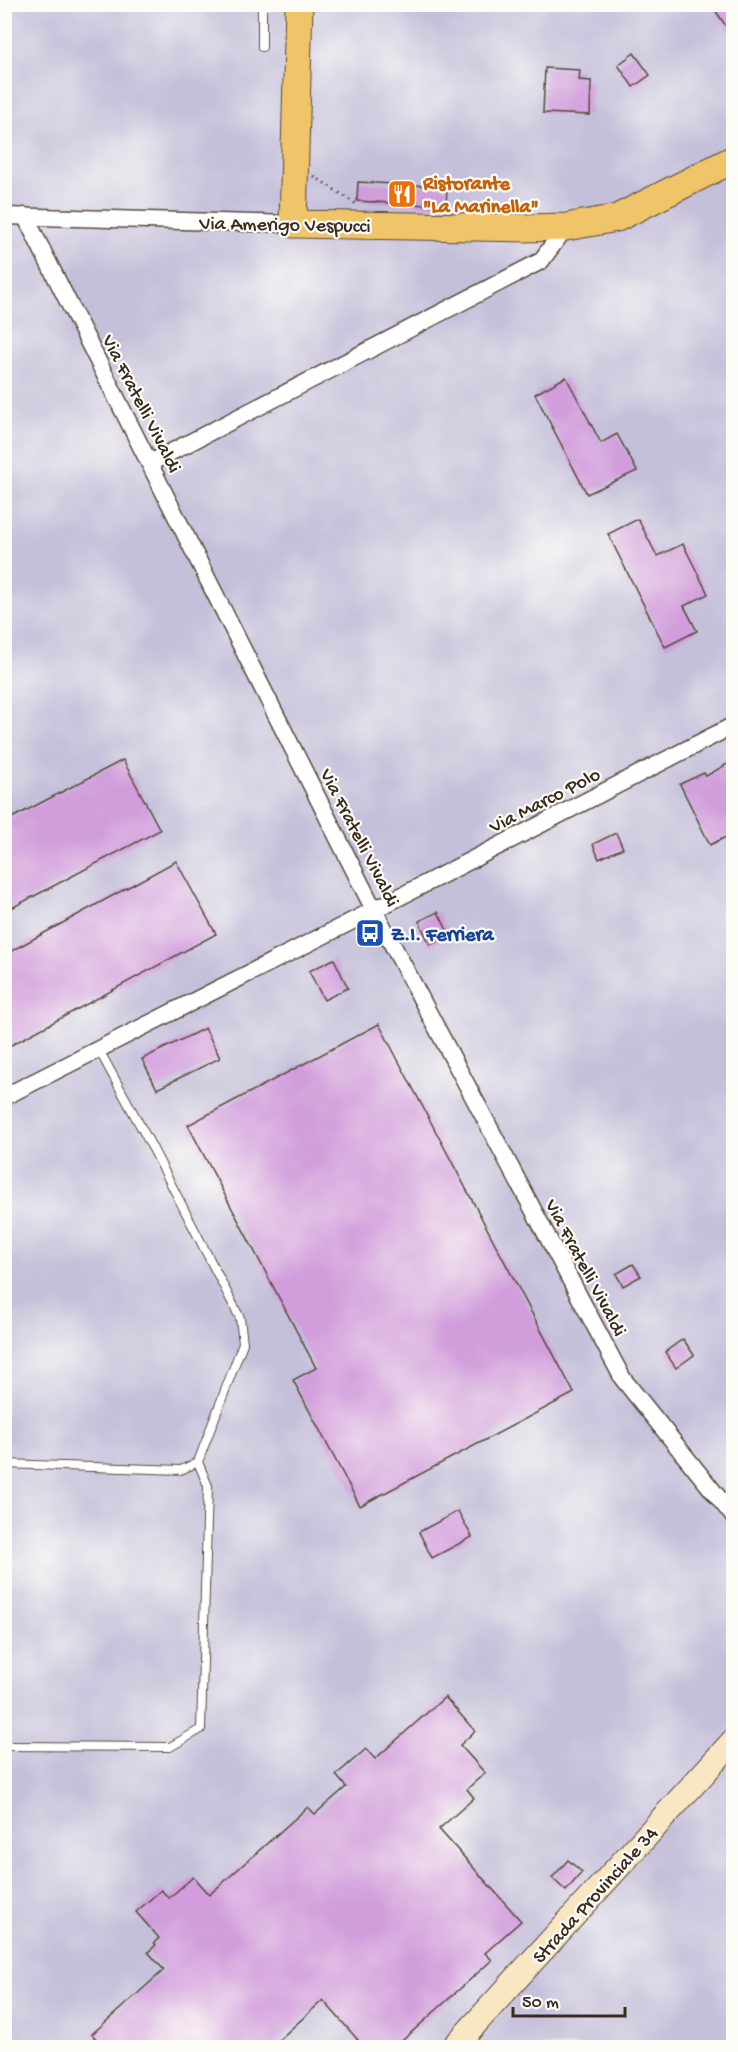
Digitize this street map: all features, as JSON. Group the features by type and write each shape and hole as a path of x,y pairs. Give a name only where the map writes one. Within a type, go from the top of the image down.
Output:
{"main road":[{"path":"293,224 299,4"},
{"name":"Via Amerigo Vespucci","path":"293,224 566,227 617,218 734,159"},
{"name":"Strada Provinciale 34","path":"453,2048 734,1740"}],"street":[{"name":"Via Amerigo Vespucci","path":"4,216 293,224"},
{"name":"Via Fratelli Vivaldi","path":"25,216 374,910 623,1379 734,1517"},
{"path":"150,464 541,261 566,227"},
{"name":"Via Marco Polo","path":"4,1097 734,725"}],"lane":[{"path":"262,4 262,47"},
{"path":"4,1746 170,1747 201,1729 208,1486 198,1462 243,1343 240,1318 99,1050"},
{"path":"4,1464 181,1470 198,1462"}],"path":[{"path":"295,164 359,207"}],"shaded area":[{"path":"5,5 733,5 733,2047 5,2048"}],"building":[{"path":"711,4 731,4 734,9 734,38"},
{"path":"634,53 650,75 633,87 618,65"},
{"path":"545,68 580,70 579,80 591,81 590,115 543,113"},
{"name":"Ristorante \"La Marinella\"","path":"358,182 447,187 446,206 357,201"},
{"path":"566,377 601,443 617,434 637,471 587,494 535,394"},
{"path":"638,519 657,556 683,544 708,594 684,606 697,631 665,647 608,534"},
{"path":"123,760 160,830 4,912 4,822"},
{"path":"729,763 734,772 734,833 710,845 680,784 704,773 706,776"},
{"path":"616,833 623,848 599,859 593,844"},
{"path":"176,861 216,934 4,1049 4,955"},
{"path":"438,912 450,936 430,945 419,921"},
{"path":"334,959 348,988 324,1000 309,971"},
{"path":"379,1024 574,1393 360,1506 293,1380 316,1368 188,1125"},
{"path":"205,1028 220,1058 157,1089 142,1059"},
{"path":"633,1264 641,1276 623,1286 616,1274"},
{"path":"683,1339 694,1355 676,1368 665,1352"},
{"path":"458,1511 472,1537 432,1558 419,1532"},
{"path":"445,1697 475,1731 460,1745 485,1773 467,1789 474,1798 439,1829 521,1921 485,1953 492,1960 394,2048 365,2048 323,2000 270,2048 103,2048 92,2034 164,1970 148,1952 156,1945 154,1943 159,1938 136,1912 161,1890 169,1898 193,1877 209,1895 308,1807 315,1814 346,1787 336,1775 366,1749 375,1759"},
{"path":"568,1860 582,1872 566,1891 552,1878"}],"place":[{"name":"Ristorante \"La Marinella\"","path":"402,194"},
{"name":"Z.I. Ferriera","path":"370,933"}]}
